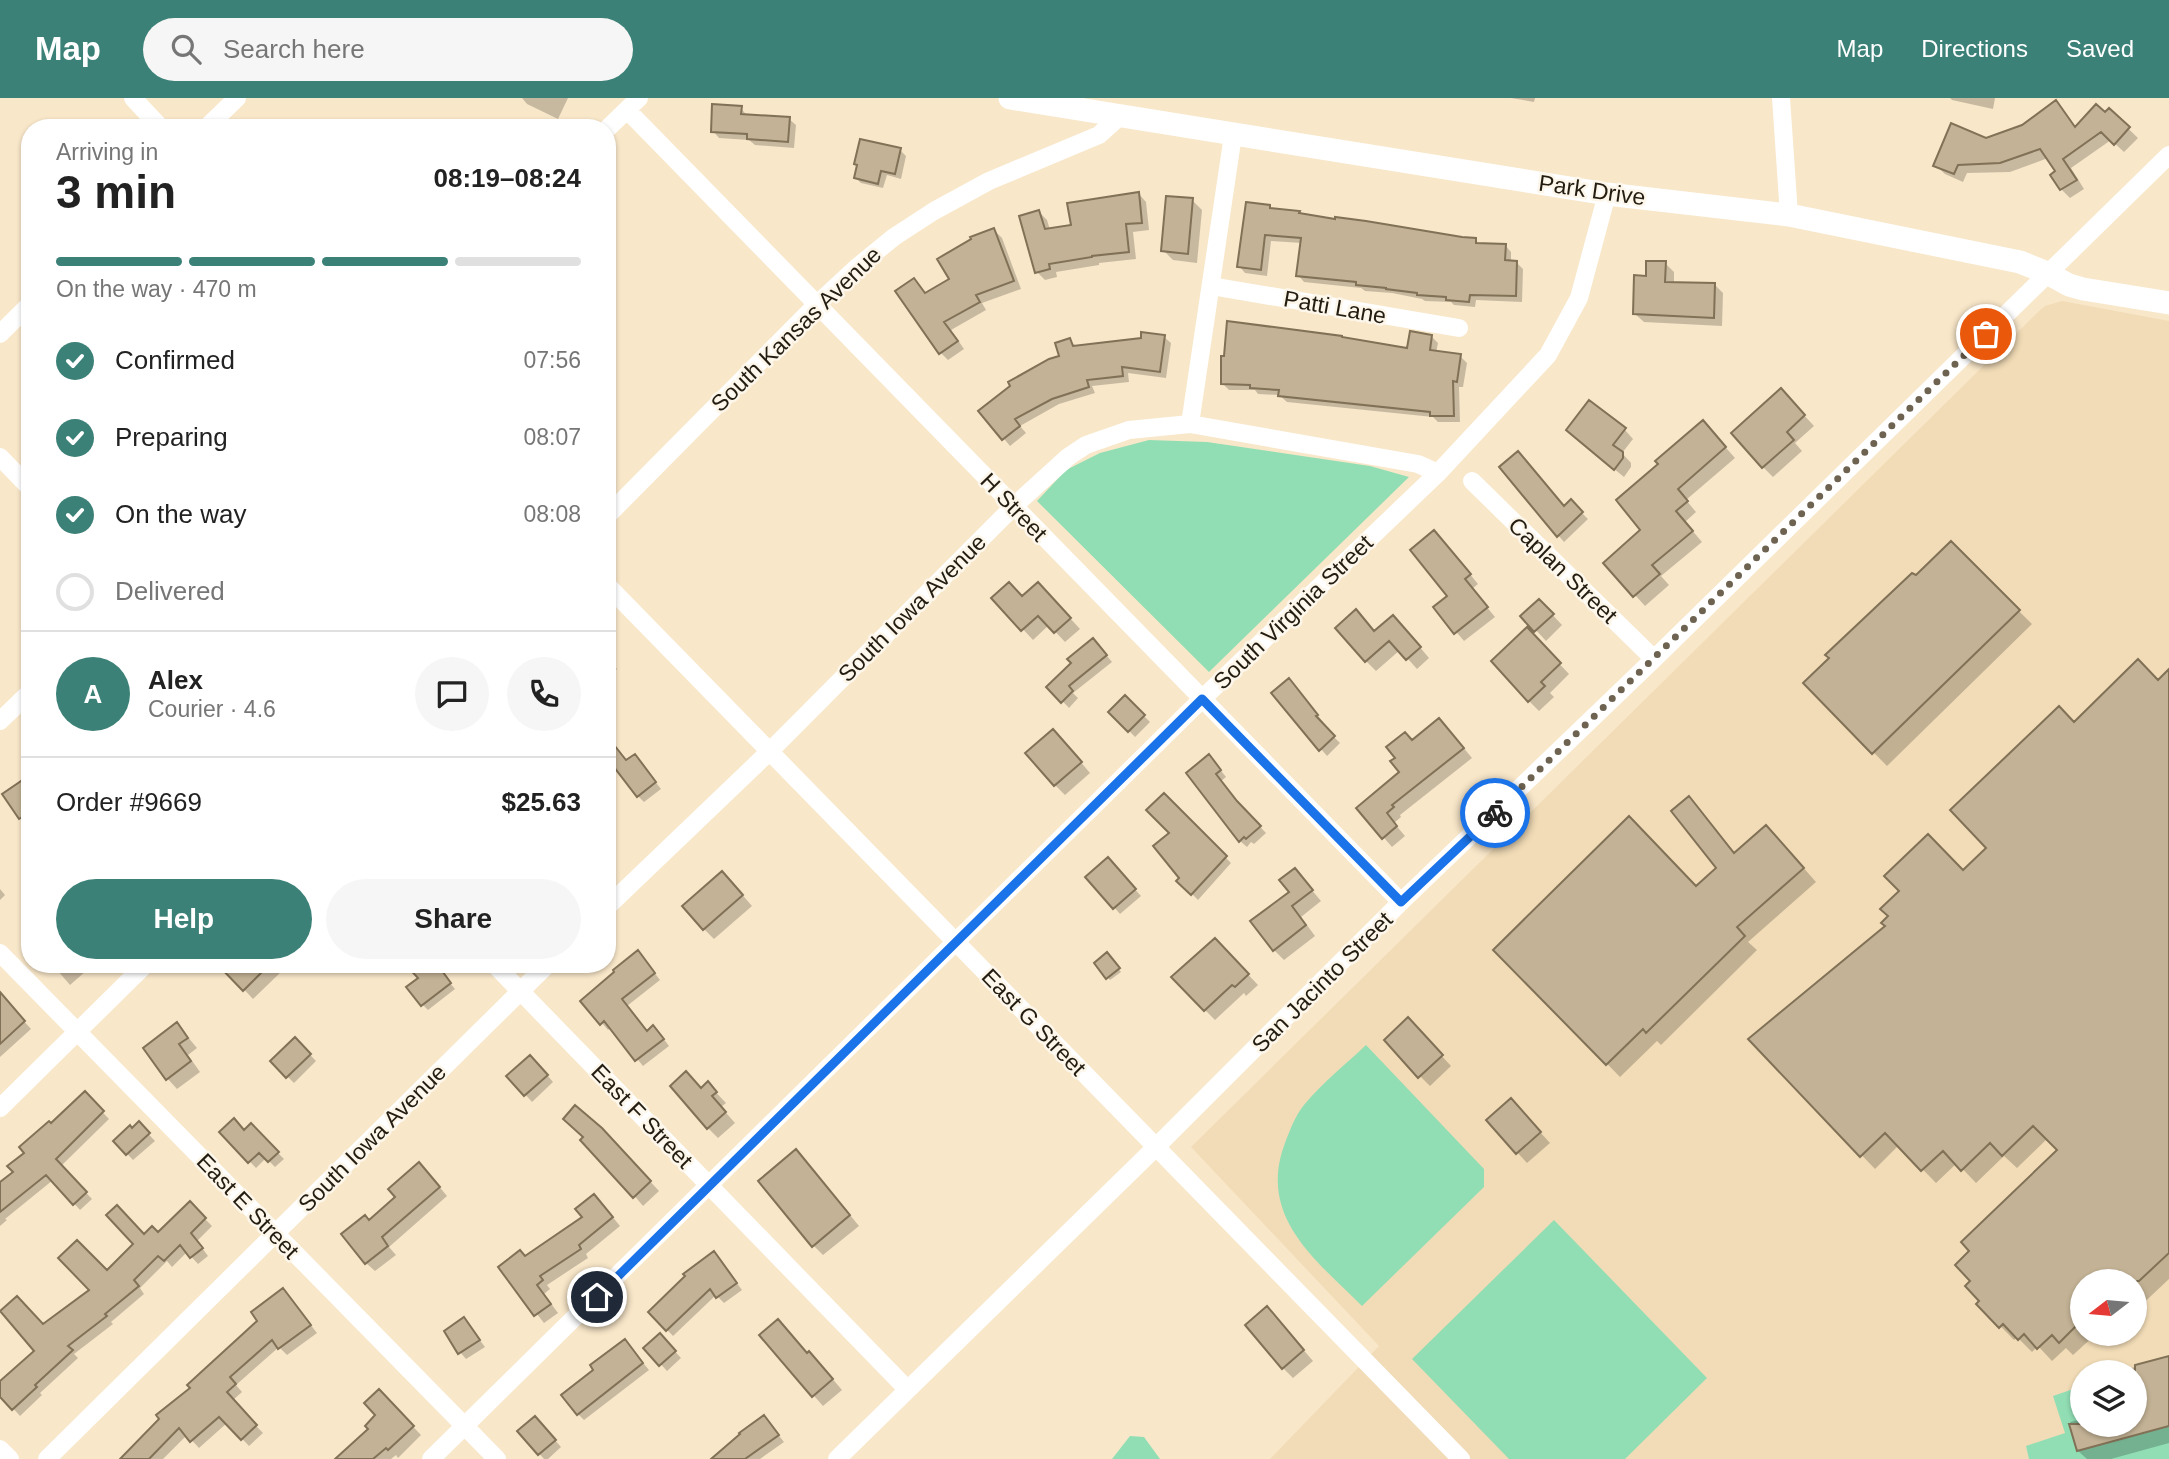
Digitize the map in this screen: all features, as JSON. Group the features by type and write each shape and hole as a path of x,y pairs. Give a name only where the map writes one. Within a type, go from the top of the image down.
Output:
{"street":[{"path":"133,98 153,119"},
{"path":"215,119 237,98"},
{"name":"Park Drive","path":"1010,98 1607,194 1790,215 2020,262 2076,287 2169,303"},
{"path":"1781,98 1790,215"},
{"path":"616,120 633,104"},
{"name":"H Street","path":"633,104 817,304 1401,902"},
{"name":"South Kansas Avenue","path":"616,507 817,304 894,237 989,181 1099,135 1119,117"},
{"path":"1233,135 1190,424 1418,464 1438,473"},
{"name":"San Jacinto Street","path":"837,1459 1157,1147 1401,902 1654,659 2169,155"},
{"name":"South Virginia Street","path":"431,1459 1202,699 1438,473 1548,355 1579,299 1607,194"},
{"name":"Patti Lane","path":"1211,286 1460,328"},
{"path":"0,334 21,313"},
{"name":"South Iowa Avenue","path":"616,898 770,751 1014,506 1068,457 1086,445 1129,430 1190,424"},
{"path":"0,457 21,479"},
{"name":"Caplan Street","path":"1472,481 1654,659"},
{"name":"East G Street","path":"616,594 1461,1459"},
{"path":"0,721 21,701"},
{"name":"East E Street","path":"0,953 497,1459"},
{"path":"0,1108 137,973"},
{"name":"East F Street","path":"503,973 907,1389"},
{"name":"South Iowa Avenue","path":"47,1459 539,973"},
{"path":"0,1449 10,1459"}],"shaded area":[{"path":"2062,301 2169,321 2169,1459 1270,1459 1379,1346 1191,1147 2045,306"}],"green space":[{"path":"1149,440 1207,442 1370,466 1409,477 1209,672 1037,501 1066,470 1100,453"},
{"path":"1366,1045 1484,1169 1484,1187 1362,1306 1310,1254 1296,1235 1285,1215 1279,1193 1278,1169 1285,1143 1301,1109 1318,1089"},
{"path":"1554,1220 1707,1378 1625,1459 1509,1459 1412,1359"},
{"path":"2169,1359 2169,1459 2029,1459 2026,1446 2065,1433 2053,1396 2070,1390 2070,1437 2147,1437 2147,1366"},
{"path":"1130,1436 1144,1437 1160,1459 1112,1459"}],"building":[{"path":"2056,100 2075,127 2096,104 2105,112 2109,108 2130,127 2114,145 2101,132 2063,159 2077,180 2060,190 2050,175 2055,171 2040,149 2000,163 1958,165 1954,174 1933,166 1951,123 1986,138 2022,125"},
{"path":"712,104 742,106 741,114 790,117 788,142 747,139 747,134 711,132"},
{"path":"860,139 901,148 895,174 881,171 878,184 854,178 857,165 854,164"},
{"path":"1139,192 1142,223 1126,224 1129,252 1049,264 1050,269 1035,273 1019,216 1039,210 1045,229 1071,225 1067,203"},
{"path":"1166,196 1193,198 1188,254 1161,251"},
{"path":"1246,202 1335,219 1366,221 1476,238 1476,243 1506,244 1505,260 1517,261 1516,296 1470,295 1469,302 1446,300 1446,297 1356,285 1356,282 1296,276 1301,238 1265,235 1261,270 1237,267"},
{"path":"994,228 1014,281 976,295 980,302 944,322 958,341 939,354 895,291 914,278 925,293 949,279 937,259 971,239 970,237"},
{"path":"1646,261 1666,261 1665,282 1715,283 1714,318 1633,314 1634,275 1646,276"},
{"path":"1227,321 1342,336 1407,348 1410,331 1432,335 1430,350 1461,354 1457,382 1453,381 1454,416 1430,416 1430,412 1278,396 1279,390 1221,384 1221,356 1224,356"},
{"path":"1141,332 1165,335 1160,372 1122,367 1123,376 1087,380 1089,387 1052,399 1015,419 1020,426 1002,440 978,411 1010,386 1008,382 1059,356 1055,343 1070,338 1073,346 1141,338"},
{"path":"1781,388 1805,415 1787,432 1794,440 1762,468 1731,433"},
{"path":"1589,400 1626,428 1613,445 1623,452 1623,458 1614,470 1566,430"},
{"path":"1703,420 1726,447 1678,489 1688,501 1676,511 1693,531 1652,565 1660,574 1633,597 1603,563 1640,530 1616,500 1658,464 1655,461"},
{"path":"1518,451 1564,506 1571,499 1583,512 1557,537 1499,467"},
{"path":"1434,530 1471,574 1465,579 1488,607 1454,634 1433,607 1447,596 1410,550"},
{"path":"1951,541 2020,610 1872,754 1803,683 1829,658 1825,655 1912,573 1916,575"},
{"path":"1009,582 1022,596 1038,582 1071,618 1054,633 1038,616 1021,631 991,598"},
{"path":"1539,599 1554,614 1534,632 1520,616"},
{"path":"1356,609 1374,631 1393,615 1421,647 1406,660 1389,641 1365,662 1335,628"},
{"path":"1527,627 1561,663 1541,682 1545,686 1528,702 1491,661"},
{"path":"1093,638 1107,655 1069,686 1073,691 1061,703 1046,687 1071,663 1067,659"},
{"path":"2138,659 2158,680 2169,669 2169,1253 2147,1274 2147,1269 2070,1269 2070,1332 2059,1343 2052,1335 2037,1349 2024,1334 2018,1340 2003,1324 1999,1328 1976,1304 1979,1301 1965,1286 1970,1281 1955,1265 1969,1251 1961,1242 2057,1150 2033,1126 2002,1156 1990,1143 1961,1171 1943,1151 1921,1171 1885,1133 1860,1157 1748,1039 1885,926 1881,923 1888,916 1880,909 1899,891 1884,876 1928,834 1963,870 1986,848 1950,810 2059,706 2074,722"},
{"path":"1289,678 1318,715 1316,716 1335,736 1319,751 1271,693"},
{"path":"1125,695 1145,715 1128,732 1108,712"},
{"path":"1439,718 1464,748 1392,805 1394,807 1387,813 1397,826 1382,839 1356,808 1399,772 1390,761 1395,758 1386,747 1405,732 1412,740"},
{"path":"1053,729 1082,762 1054,786 1025,753"},
{"path":"616,747 626,760 635,754 656,782 637,797 616,770"},
{"path":"1209,754 1221,770 1216,774 1261,826 1239,842 1186,773"},
{"path":"21,781 21,818 19,819 2,794"},
{"path":"1164,793 1227,856 1191,895 1176,881 1179,878 1153,846 1169,833 1146,810"},
{"path":"1689,796 1734,853 1766,825 1804,868 1737,927 1745,936 1646,1033 1643,1029 1606,1065 1493,950 1629,816 1696,886 1716,868 1671,811"},
{"path":"1108,857 1136,889 1113,909 1085,877"},
{"path":"1295,868 1313,890 1292,906 1306,925 1273,951 1250,921 1289,892 1279,880"},
{"path":"722,871 743,895 703,930 682,906"},
{"path":"1215,938 1249,974 1235,987 1232,985 1204,1011 1171,977"},
{"path":"638,950 655,973 622,999 647,1031 653,1025 664,1039 635,1061 604,1021 600,1025 580,1001 616,973 616,968"},
{"path":"1107,952 1120,968 1106,979 1094,963"},
{"path":"226,973 261,973 243,991"},
{"path":"413,973 444,973 451,983 421,1006 406,987 418,978"},
{"path":"0,992 25,1021 0,1044"},
{"path":"1408,1017 1443,1055 1418,1078 1384,1040"},
{"path":"177,1022 188,1038 179,1044 191,1061 166,1080 143,1048"},
{"path":"295,1037 311,1054 286,1078 270,1061"},
{"path":"530,1055 548,1075 524,1096 506,1076"},
{"path":"686,1071 701,1088 708,1081 717,1092 712,1096 726,1112 707,1129 670,1086"},
{"path":"85,1091 104,1111 56,1159 87,1192 73,1205 46,1175 0,1212 0,1182 13,1172 7,1166 24,1153 19,1147 49,1121 51,1123"},
{"path":"1511,1098 1541,1132 1516,1154 1486,1120"},
{"path":"575,1105 602,1128 651,1181 633,1198 580,1140 583,1137 563,1119"},
{"path":"234,1118 244,1130 251,1123 279,1152 268,1162 259,1153 248,1163 219,1132"},
{"path":"139,1121 150,1133 126,1155 113,1141 130,1125 132,1128"},
{"path":"796,1149 850,1215 812,1247 758,1181"},
{"path":"419,1162 440,1187 382,1237 388,1246 365,1264 341,1234 365,1215 369,1220 395,1197 388,1189"},
{"path":"594,1194 613,1217 579,1245 581,1249 540,1276 543,1280 537,1285 551,1304 534,1316 498,1267 520,1250 525,1256 582,1217 575,1209"},
{"path":"190,1201 206,1218 191,1233 203,1248 190,1258 180,1245 164,1261 158,1256 134,1280 139,1286 105,1314 107,1316 68,1346 73,1350 12,1410 0,1397 0,1381 34,1351 0,1311 17,1296 43,1324 89,1290 58,1258 77,1240 107,1270 133,1244 106,1215 117,1205 144,1234 152,1226 158,1232"},
{"path":"714,1251 737,1283 716,1298 710,1289 666,1331 648,1312 685,1276 683,1274"},
{"path":"283,1288 311,1325 278,1349 272,1340 230,1377 236,1384 227,1392 257,1425 241,1440 219,1417 190,1442 179,1428 149,1459 120,1459 159,1419 156,1415 190,1388 187,1385 257,1321 251,1312"},
{"path":"1267,1306 1304,1350 1282,1369 1245,1325"},
{"path":"464,1317 480,1340 458,1354 444,1331"},
{"path":"778,1319 833,1379 812,1397 759,1335"},
{"path":"660,1333 676,1351 659,1366 643,1348"},
{"path":"625,1339 643,1363 577,1415 561,1395 593,1370 590,1365"},
{"path":"2169,1356 2169,1426 2147,1432 2147,1362"},
{"path":"379,1389 414,1426 388,1450 386,1448 373,1459 335,1459 368,1429 365,1426 375,1415 364,1403"},
{"path":"764,1415 779,1435 745,1459 711,1459 739,1433"},
{"path":"535,1416 556,1440 538,1455 517,1431"},
{"path":"2073,1437 2129,1437 2077,1451"}],"way so far":[{"path":"1495,813 1986,334"}],"route":[{"path":"597,1297 1202,699 1401,902 1495,813"}]}
